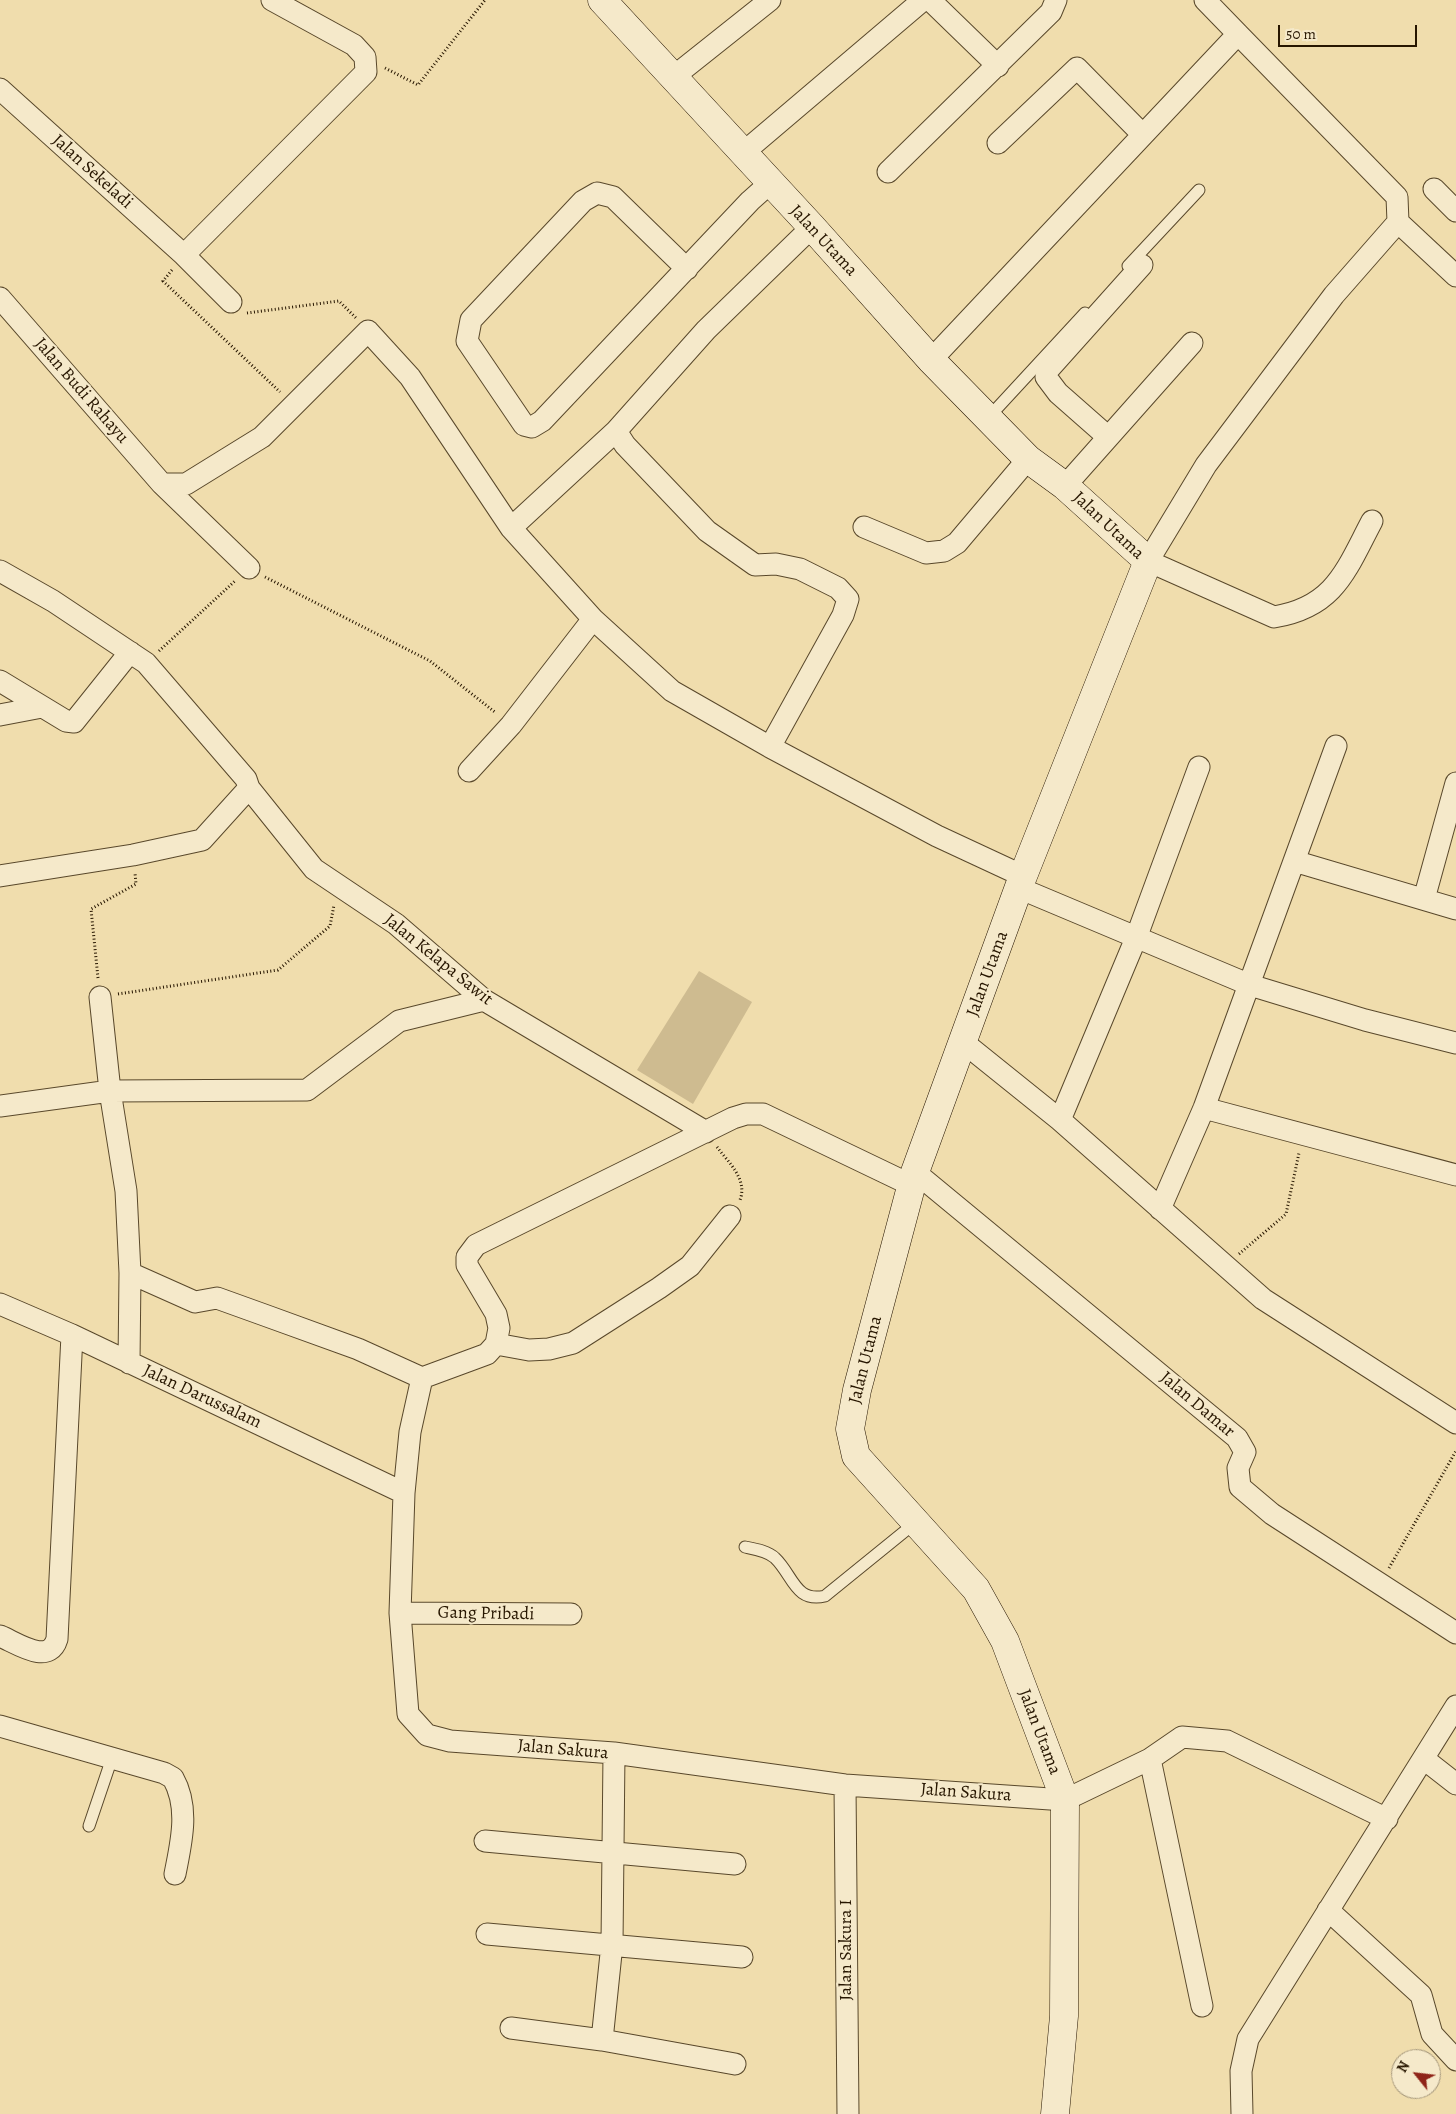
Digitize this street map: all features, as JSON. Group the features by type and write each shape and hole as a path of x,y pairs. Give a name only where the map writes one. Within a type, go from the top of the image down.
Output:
{"street":[{"path":"184,255 366,72 365,57 354,45 272,0"},
{"name":"Jalan Utama","path":"602,0 743,153 769,184 812,227 931,360 1028,459 1065,486 1148,561 1021,882 913,1178 857,1390 850,1429 856,1456 976,1589 1005,1641 1065,1800 1064,2016 1055,2114"},
{"path":"672,78 770,0"},
{"path":"743,153 924,0"},
{"path":"930,0 998,66"},
{"path":"888,172 1051,12 1056,0"},
{"path":"1215,3 1238,34 1397,197 1398,222 1334,294 1206,465 1148,561 1274,617 1296,613 1320,600 1341,581 1372,521"},
{"path":"931,360 1238,34"},
{"path":"998,143 1077,68 1143,135"},
{"name":"Jalan Sekeladi","path":"0,89 184,255 231,302"},
{"path":"687,269 613,197 596,192 583,201 471,320 467,341 524,425 532,427 542,421 769,184"},
{"path":"1434,189 1456,212"},
{"path":"1398,222 1456,276"},
{"path":"511,528 616,432 706,330 812,227"},
{"path":"1108,437 1050,384 1046,377 1048,370 1142,265"},
{"name":"Jalan Budi Rahayu","path":"0,298 162,484 249,568"},
{"path":"162,484 186,484 262,438 368,331 410,377 511,528 593,619 672,691 770,747 1021,882 1136,938 1250,985 1365,1020 1456,1043"},
{"path":"1065,486 1192,343"},
{"path":"616,432 625,445 707,530 755,565 776,564 800,569 838,588 848,599 843,615 770,747"},
{"path":"864,527 926,553 944,551 957,543 1028,459"},
{"name":"Jalan Kelapa Sawit","path":"0,571 53,601 138,658 246,779 249,788 314,869 396,924 484,1000 706,1132"},
{"path":"469,771 511,725 593,619"},
{"path":"0,681 66,721 74,722 138,658"},
{"path":"0,715 42,707"},
{"path":"1160,1209 1204,1108 1336,746"},
{"path":"1060,1120 1136,938 1200,767"},
{"path":"1424,899 1456,783"},
{"path":"0,876 133,855 202,840 249,788"},
{"path":"1294,861 1456,909"},
{"path":"100,997 110,1091 126,1191 130,1273 129,1363"},
{"path":"0,1106 110,1091 307,1090 399,1021 484,1000"},
{"path":"963,1042 1060,1120 1263,1299 1456,1422"},
{"path":"1204,1108 1303,1132 1456,1174"},
{"path":"130,1273 195,1302 217,1298 358,1349 422,1378 487,1354 496,1344 498,1328 496,1314 467,1265 467,1257 476,1245 746,1114 763,1114 913,1178"},
{"name":"Jalan Damar","path":"913,1178 1237,1438 1246,1452 1238,1468 1240,1487 1272,1514 1456,1633"},
{"path":"496,1344 529,1350 550,1349 573,1343 690,1266 730,1216"},
{"name":"Jalan Darussalam","path":"0,1304 72,1334 129,1363 404,1493"},
{"path":"0,1636 40,1653 48,1652 53,1648 57,1639 72,1334"},
{"name":"Jalan Sakura","path":"422,1378 410,1432 404,1493 400,1613 408,1714 427,1735 450,1741 614,1753 845,1785 1065,1800"},
{"name":"Gang Pribadi","path":"400,1613 571,1614"},
{"path":"1242,2114 1241,2071 1248,2039 1456,1706"},
{"path":"0,1726 164,1773 173,1778 182,1811 183,1836 175,1874"},
{"path":"1065,1800 1150,1759 1182,1737 1227,1741 1387,1819"},
{"path":"602,2040 612,1944 614,1753"},
{"path":"1150,1759 1202,2006"},
{"path":"1424,1759 1456,1784"},
{"name":"Jalan Sakura I","path":"845,1785 848,2114"},
{"path":"484,1841 736,1864"},
{"path":"1328,1910 1421,1995 1432,2034 1456,2060"},
{"path":"487,1934 742,1957"},
{"path":"511,2028 602,2040 735,2064"}],"lane":[{"path":"988,418 1199,190"},
{"path":"745,1547 760,1550 775,1557 800,1592 813,1599 825,1596 916,1523"},
{"path":"89,1826 112,1758"}],"path":[{"path":"365,57 418,85 485,0"},
{"path":"184,255 163,281 294,406"},
{"path":"231,302 244,313 339,301 368,331"},
{"path":"138,658 249,568 430,661 511,725"},
{"path":"133,855 136,884 91,909 100,997 278,970 330,926 338,885"},
{"path":"706,1132 739,1176 742,1198 730,1216"},
{"path":"1225,1266 1286,1214 1303,1132"},
{"path":"1380,1584 1456,1451"}],"shaded area":[{"path":"699,971 752,1002 693,1104 637,1070"}]}
